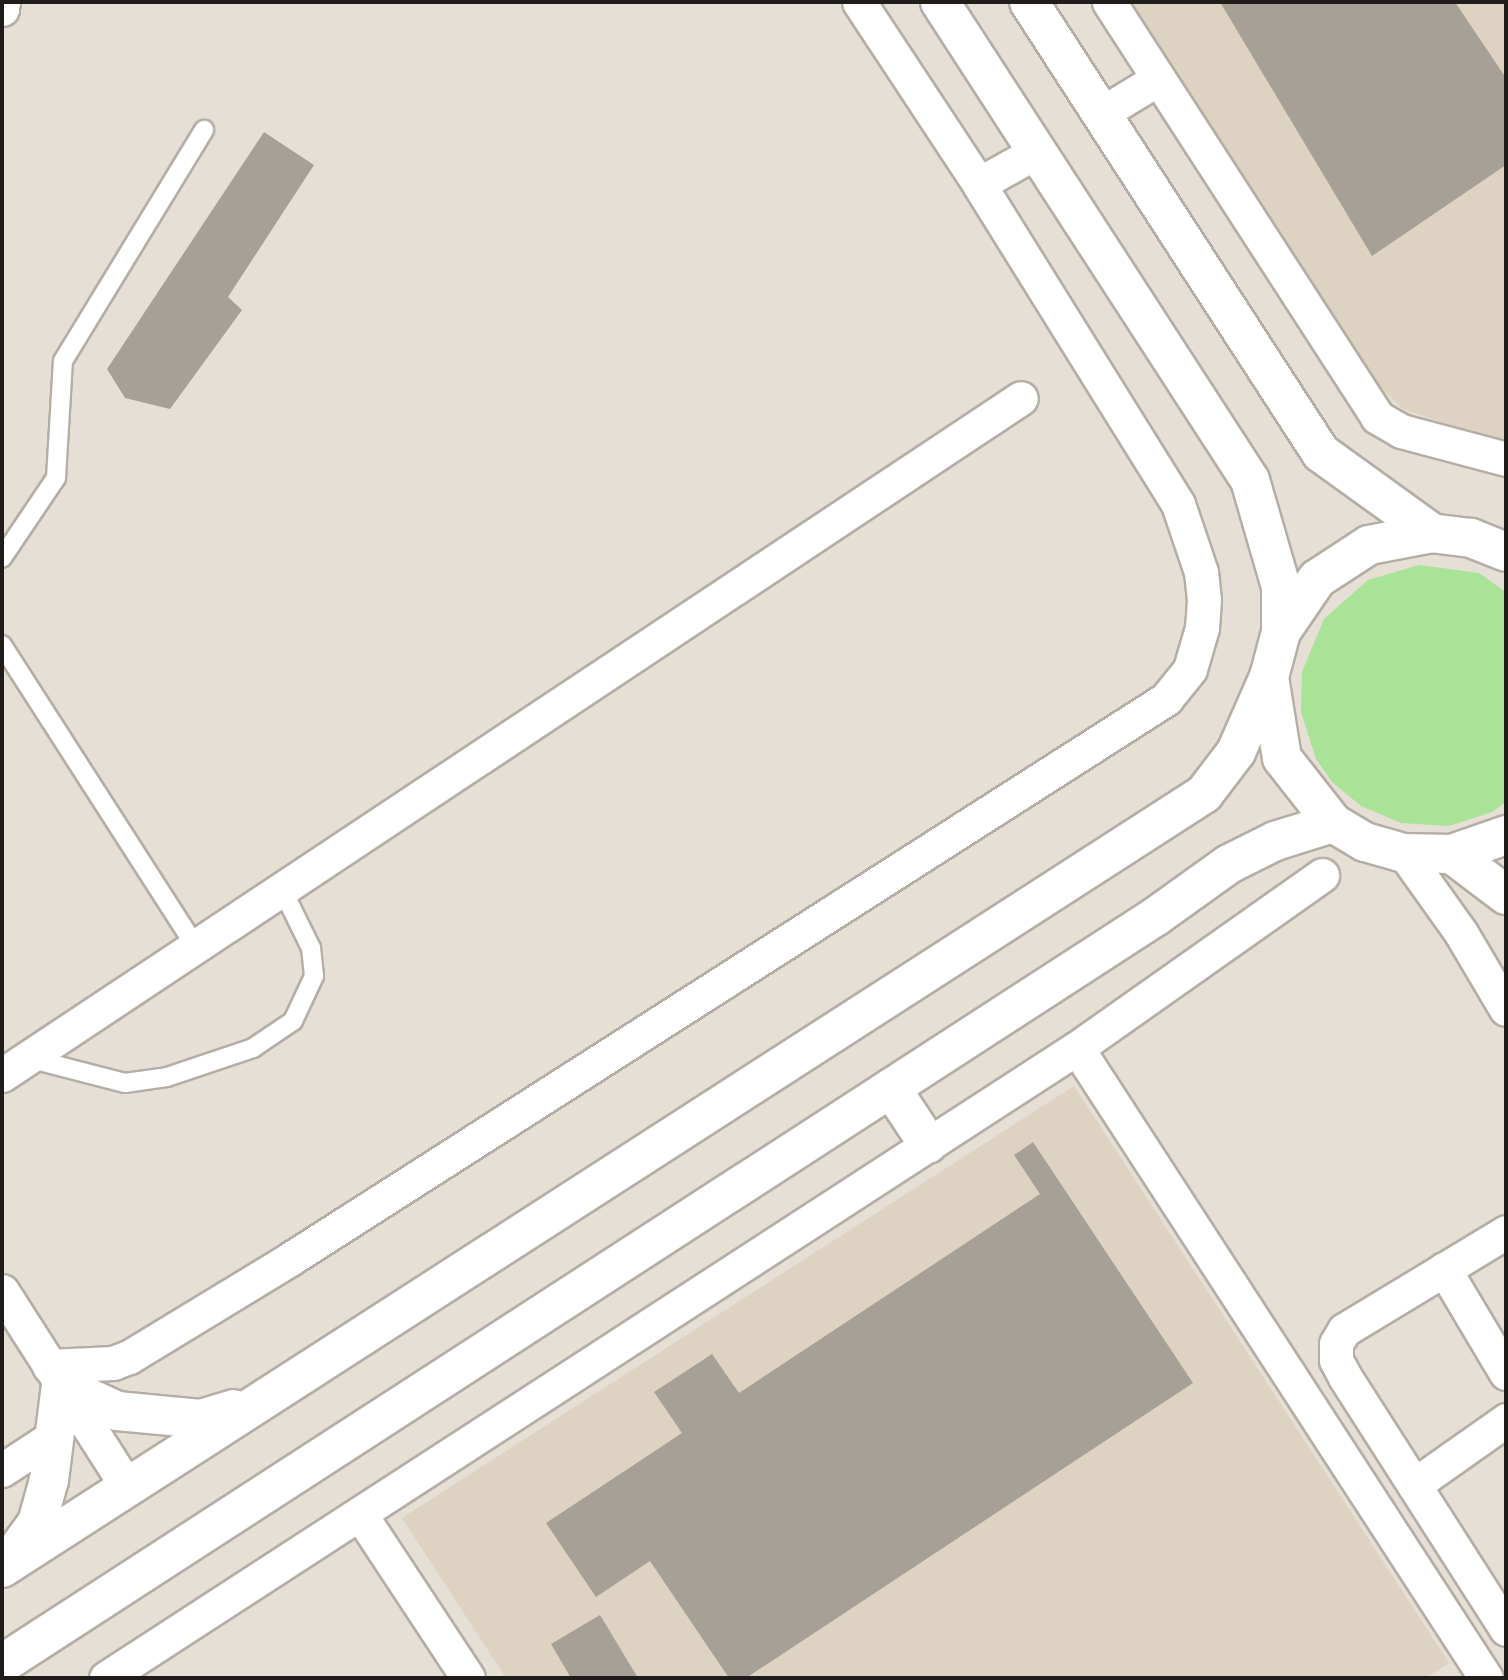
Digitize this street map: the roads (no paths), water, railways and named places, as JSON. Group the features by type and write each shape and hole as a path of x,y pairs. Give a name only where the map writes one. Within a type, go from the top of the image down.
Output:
{"street":[{"path":"2,9 3,2"},
{"path":"55,1376 129,1357 290,1259 1166,699 1190,669 1202,628 1202,572 1178,504 979,184 859,2"},
{"path":"4,1567 126,1485 1204,794 1236,752 1269,677 1281,632 1281,587 1250,480 940,2"},
{"path":"1029,2 1321,453 1432,533"},
{"path":"1108,2 1377,417 1401,430 1506,459"},
{"path":"1102,113 1158,79"},
{"path":"979,184 1036,152"},
{"path":"15,1066 1021,398"},
{"path":"1281,632 1317,579 1369,545 1432,533 1471,538 1506,552"},
{"path":"1269,677 1282,758 1333,823 1365,842 1404,853 1452,854 1506,835"},
{"path":"2,1664 1155,917 1229,863 1275,841 1333,823"},
{"path":"1404,853 1461,933 1506,1009"},
{"path":"1452,854 1506,895"},
{"path":"106,1678 1077,1048 1322,875"},
{"path":"1077,1048 1486,1678"},
{"path":"891,1088 928,1144"},
{"path":"1506,1232 1344,1330 1336,1345 1336,1360 1345,1377 1506,1629"},
{"path":"1444,1269 1506,1373"},
{"path":"2,1291 126,1485"},
{"path":"55,1376 117,1411 165,1418 201,1419 260,1401"},
{"path":"4,1567 37,1523 54,1436 55,1376"},
{"path":"1414,1485 1506,1420"},
{"path":"2,1470 54,1436"},
{"path":"360,1514 468,1678"}],"lane":[{"path":"2,558 55,478 63,361 204,130"},
{"path":"2,645 196,947"},
{"path":"15,1066 125,1083 167,1077 253,1048 293,1021 314,976 311,948 282,889"}]}
